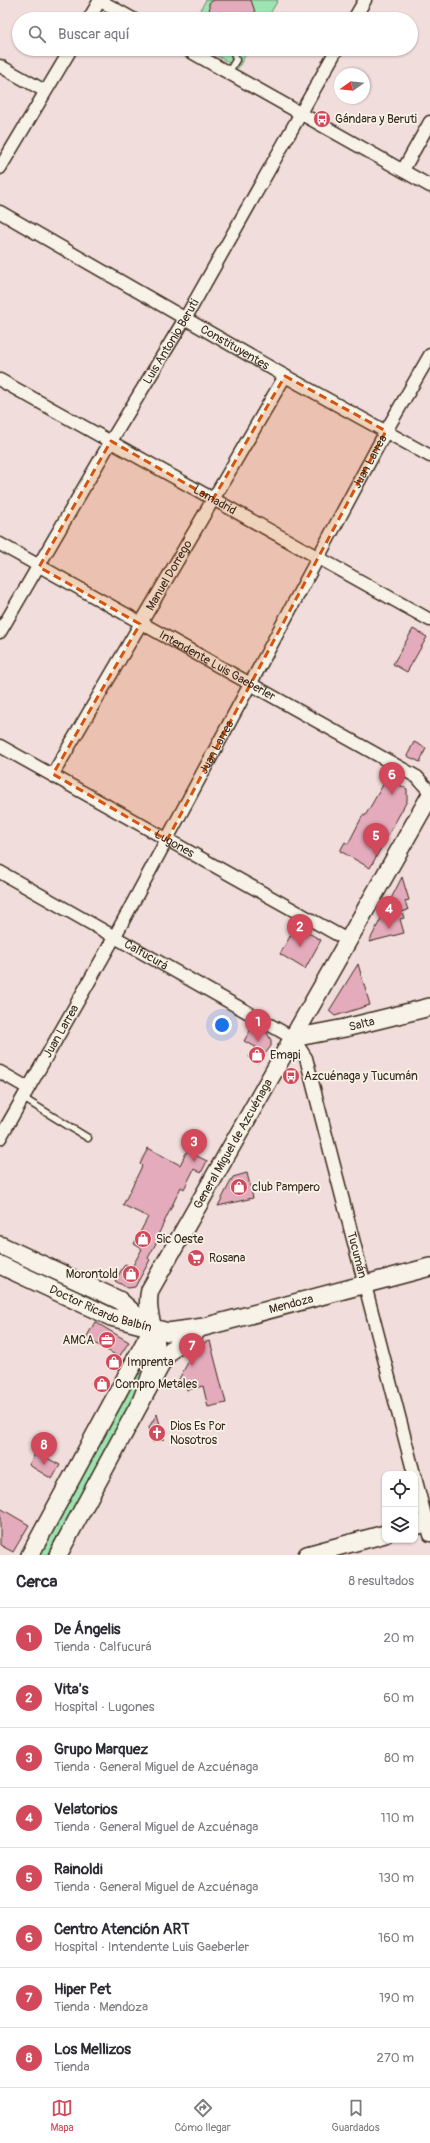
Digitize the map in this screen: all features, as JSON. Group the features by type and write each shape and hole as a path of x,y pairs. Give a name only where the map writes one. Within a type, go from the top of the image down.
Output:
{"street":[{"path":"93,12 100,0 121,12"},
{"path":"358,12 365,0"},
{"path":"0,168 67,56"},
{"path":"198,56 430,186"},
{"name":"Luis Antonio Beruti","path":"0,632 39,567 111,440 186,317 333,56"},
{"path":"0,66 45,91"},
{"path":"403,170 430,122"},
{"name":"Constituyentes","path":"0,212 186,317 285,376 430,456"},
{"name":"Juan Larrea","path":"0,1138 115,936 317,558 430,355"},
{"name":"Manuel Dorrego","path":"52,774 285,376"},
{"name":"Lamadrid","path":"0,380 111,440 317,558 430,620"},
{"name":"Intendente Luis Gaeberler","path":"0,544 249,685 417,777 430,792"},
{"name":"Lugones","path":"0,746 349,941"},
{"name":"General Miguel de Azcuénaga","path":"142,1399 156,1346 148,1308 150,1290 430,796"},
{"name":"Calfucurá","path":"0,872 293,1038"},
{"name":"Salta","path":"293,1038 345,1028 430,1007"},
{"name":"Tucumán","path":"293,1038 306,1058 366,1284 413,1471"},
{"path":"0,1072 25,1093"},
{"name":"Doctor Ricardo Balbín","path":"0,1245 119,1300 152,1328"},
{"name":"Doctor Ricardo Balbín","path":"0,1265 111,1317 152,1328"},
{"name":"Mendoza","path":"152,1328 168,1332 204,1327 430,1267"},
{"path":"58,1555 142,1399 172,1348 204,1327"},
{"path":"30,1555 152,1328"},
{"path":"418,1492 425,1527"},
{"path":"307,1555 382,1535"}],"lane":[{"path":"228,73 236,60 235,56"},
{"path":"25,1093 88,1138"}],"highlighted area":[{"path":"285,376 386,431 167,840 53,774 140,624 39,567 111,441 213,499"}],"green space":[{"path":"206,0 278,0 271,12 199,12"},
{"path":"218,56 245,56 238,68"},
{"path":"0,1250 112,1304 118,1311 0,1258"},
{"path":"143,1371 135,1395 47,1555 39,1555 138,1375"}],"building":[{"path":"214,0 251,0 255,12 210,12 209,3"},
{"path":"413,629 427,637 407,672 393,664"},
{"path":"414,742 426,748 420,762 407,756"},
{"path":"387,778 407,789 407,801 370,868 340,851 345,842 348,844 363,815 365,816"},
{"path":"402,877 409,900 405,901 408,910 402,912 404,918 400,919 404,933 369,942"},
{"path":"296,926 321,940 305,969 280,954"},
{"path":"358,964 370,1005 335,1016 329,1011"},
{"path":"258,1028 267,1033 271,1040 271,1046 258,1063 249,1057 256,1047 244,1041 251,1029 256,1032"},
{"path":"148,1148 180,1165 187,1151 207,1161 201,1173 194,1169 184,1189 181,1187 158,1235 160,1236 148,1258 150,1260 135,1287 128,1288 115,1281 125,1264 132,1267 142,1249 134,1244 148,1217 123,1205 142,1166 140,1164"},
{"name":"club Pampero","path":"247,1173 253,1198 218,1206 233,1177"},
{"name":"AMCA","path":"95,1322 129,1342 119,1357 86,1338"},
{"path":"210,1341 226,1403 208,1407 203,1386 187,1390 186,1385 181,1387 179,1379 198,1344"},
{"name":"Dios Es Por Nosotros","path":"157,1414 164,1439 153,1442 149,1427"},
{"path":"36,1452 60,1465 52,1479 29,1465"},
{"path":"0,1508 29,1525 13,1552 0,1545"}],"place":[{"name":"Gándara y Beruti","path":"322,119"},
{"name":"Centro Atención ART","path":"392,795"},
{"name":"Rainoldi","path":"376,856"},
{"name":"Velatorios","path":"389,929"},
{"name":"Vita's","path":"300,947"},
{"name":"De Ángelis","path":"258,1042"},
{"name":"Emapi","path":"257,1055"},
{"name":"Azcuénaga y Tucumán","path":"291,1076"},
{"name":"Grupo Marquez","path":"194,1162"},
{"name":"club Pampero","path":"239,1187"},
{"name":"Sic Oeste","path":"143,1239"},
{"name":"Rosana","path":"196,1258"},
{"name":"Morontold","path":"131,1274"},
{"name":"AMCA","path":"107,1340"},
{"name":"Imprenta","path":"114,1362"},
{"name":"Hiper Pet","path":"192,1366"},
{"name":"Compro Metales","path":"102,1384"},
{"name":"Dios Es Por Nosotros","path":"157,1433"},
{"name":"Los Mellizos","path":"44,1465"}]}
